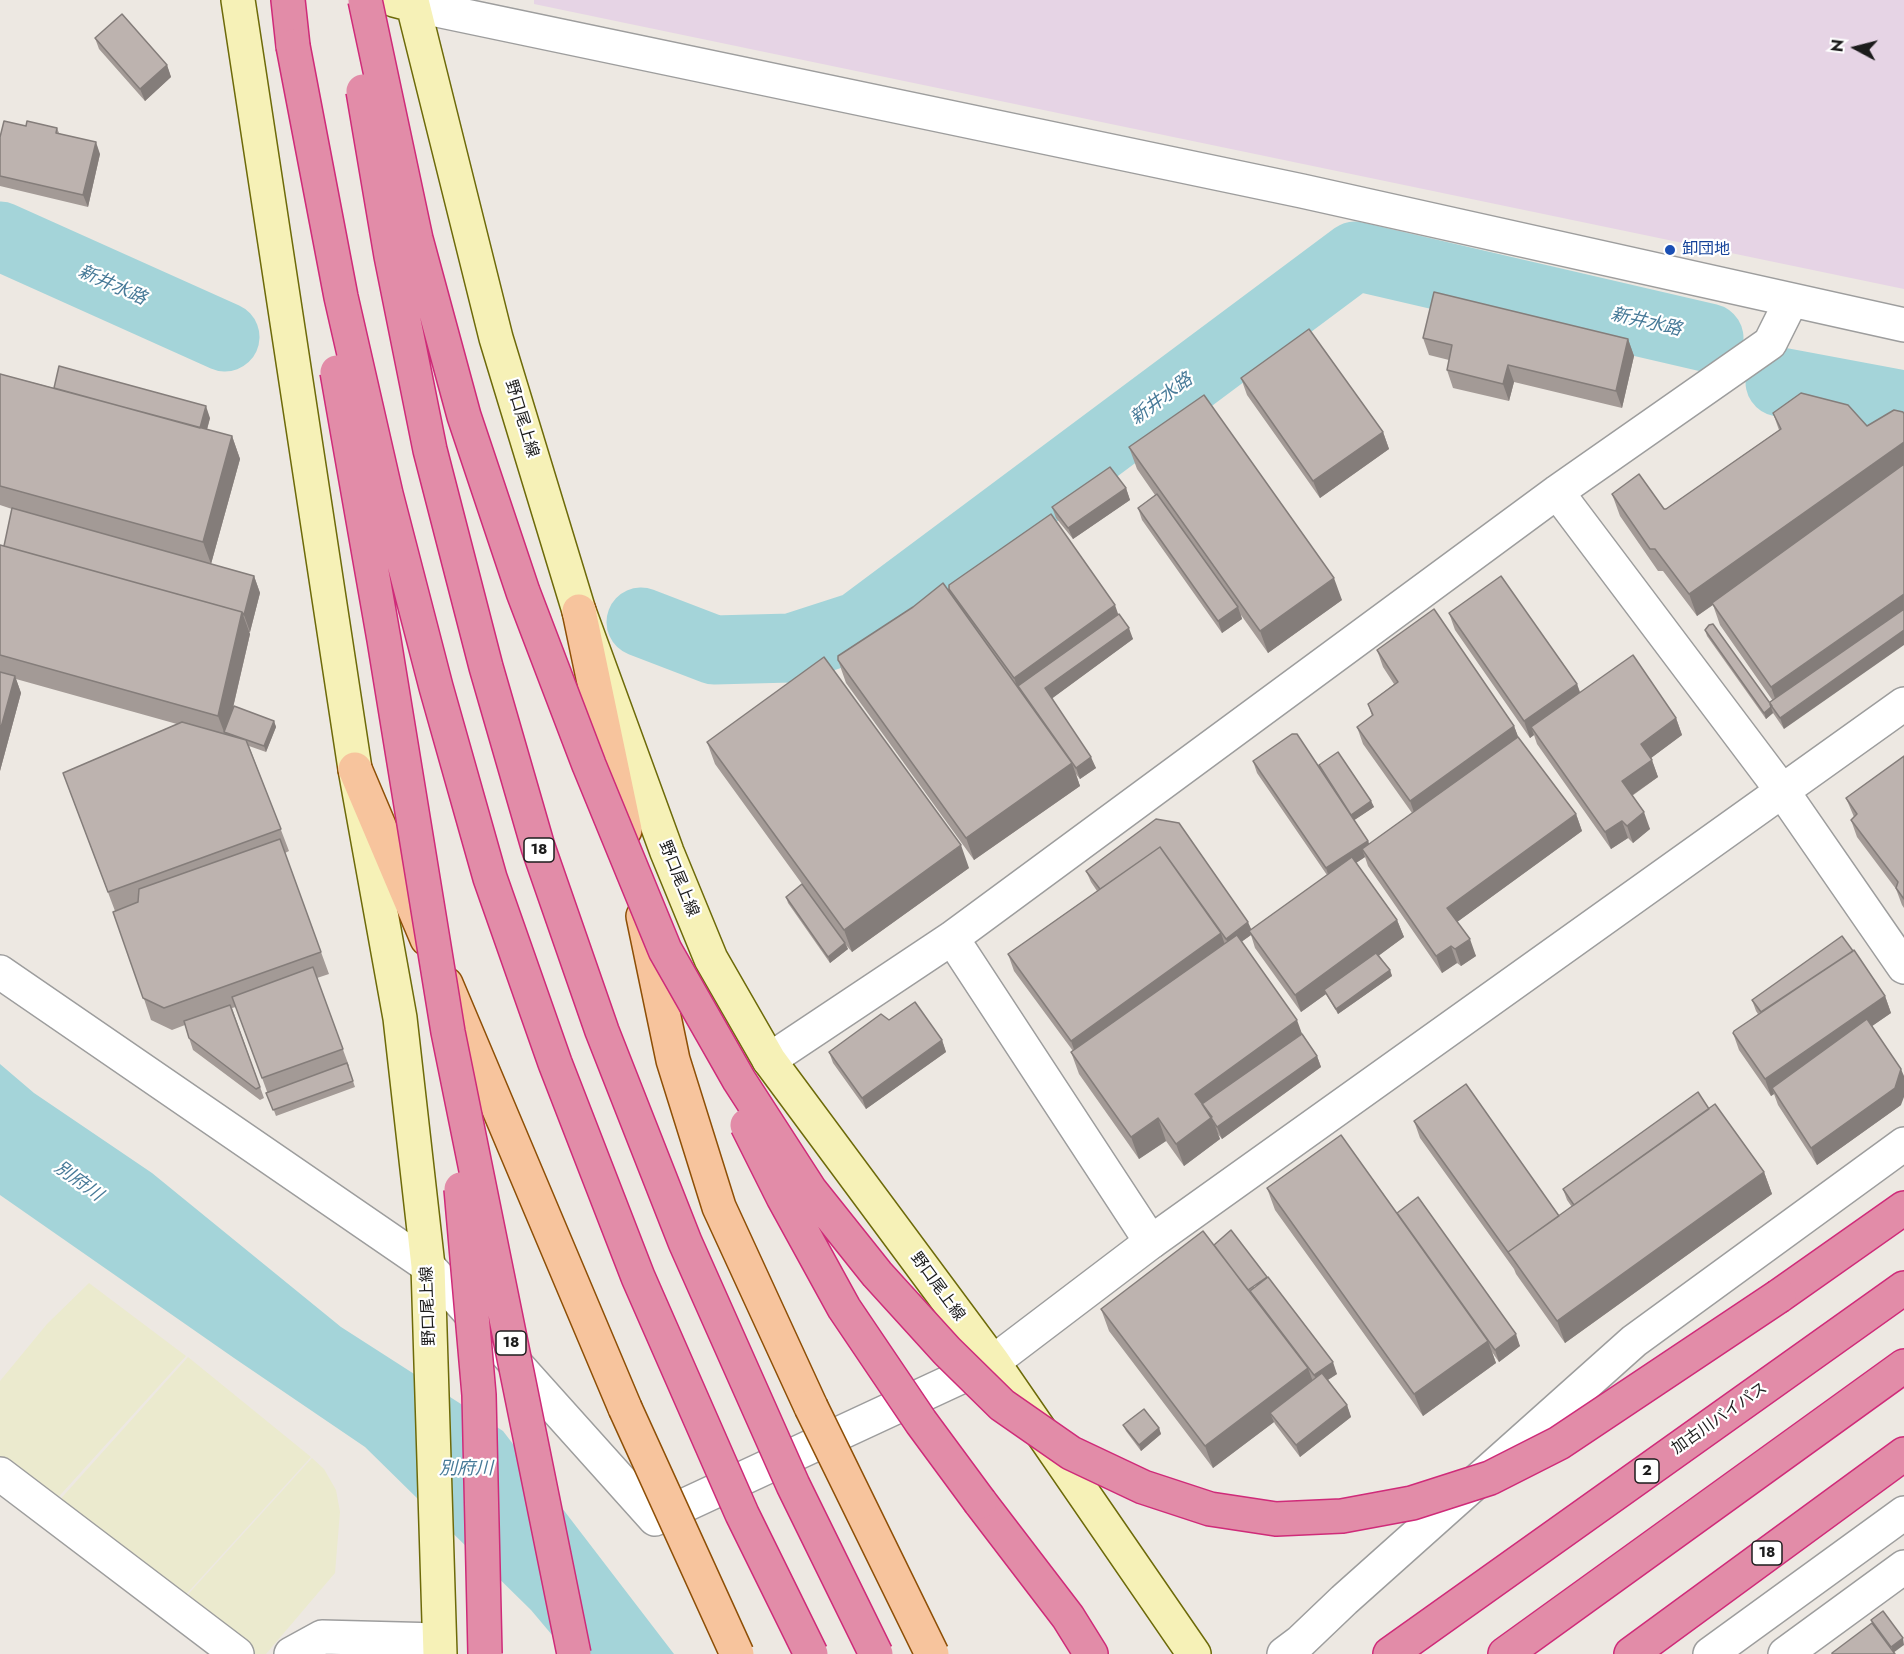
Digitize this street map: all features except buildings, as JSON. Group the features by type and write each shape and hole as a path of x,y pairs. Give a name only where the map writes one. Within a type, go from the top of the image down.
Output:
{"highway":[{"name":"18","path":"288,0 324,300 386,651 448,1032 574,1654"},
{"name":"18","path":"348,0 391,255 430,450 486,667 538,847 602,1031 685,1242 793,1485 876,1654"},
{"path":"365,0 416,239 464,416 527,603 589,765 665,950 725,1082 783,1197 844,1308 921,1422 1068,1617 1091,1654"},
{"name":"18","path":"293,46 341,297 386,494 436,687 490,878 555,1063 638,1277 742,1514 810,1654"},
{"path":"665,950 739,1080 810,1190 878,1274 947,1351 1002,1405 1071,1453 1143,1487 1210,1509 1276,1520 1342,1516 1412,1503 1490,1478 1559,1443 1779,1296 1904,1208"},
{"path":"448,1032 479,1395 485,1654"},
{"name":"加古川バイパス","path":"1390,1654 1904,1288"},
{"path":"1505,1654 1904,1366"},
{"name":"18","path":"1631,1654 1692,1607 1904,1454"}],"main road":[{"name":"野口尾上線","path":"238,0 355,769 400,1018 428,1266 439,1647"},
{"name":"野口尾上線","path":"407,2 496,338 579,611 667,852 711,959 768,1060 993,1362 1194,1654"},
{"path":"579,611 673,1060 719,1206 811,1407 932,1654"},
{"path":"355,769 625,1408 738,1654"}],"street":[{"path":"407,2 1302,191 1904,325"},
{"path":"768,1060 952,938 1557,492 1770,343 1791,301"},
{"path":"1557,492 1783,792 1904,967"},
{"path":"0,972 428,1266 655,1519 993,1362 1151,1242 1904,704"},
{"path":"952,938 1151,1242"},
{"path":"1284,1654 1634,1341 1904,1144"},
{"path":"0,1474 237,1654"},
{"path":"1710,1654 1904,1513"},
{"path":"1785,1654 1904,1568"},
{"path":"291,1654 322,1637 439,1647"}],"shaded area":[{"path":"534,0 1904,0 1904,289 534,4"}],"green space":[{"path":"89,1283 186,1356 53,1503 0,1461 0,1381 47,1324"},
{"path":"188,1357 311,1457 181,1600 56,1504"},
{"path":"312,1458 324,1469 336,1490 340,1512 335,1573 266,1654 251,1654 182,1601"}],"water":[{"name":"別府川","path":"0,1064 34,1093 152,1173 341,1327 503,1431 674,1654 568,1654 531,1610 365,1447 0,1195"}],"waterway":[{"name":"新井水路","path":"0,236 225,337"},
{"name":"新井水路","path":"641,622 714,650 791,648 859,626 1355,256 1709,338"},
{"name":"新井水路","path":"1780,382 1904,405"}],"place":[{"name":"卸団地","path":"1670,250"}]}
